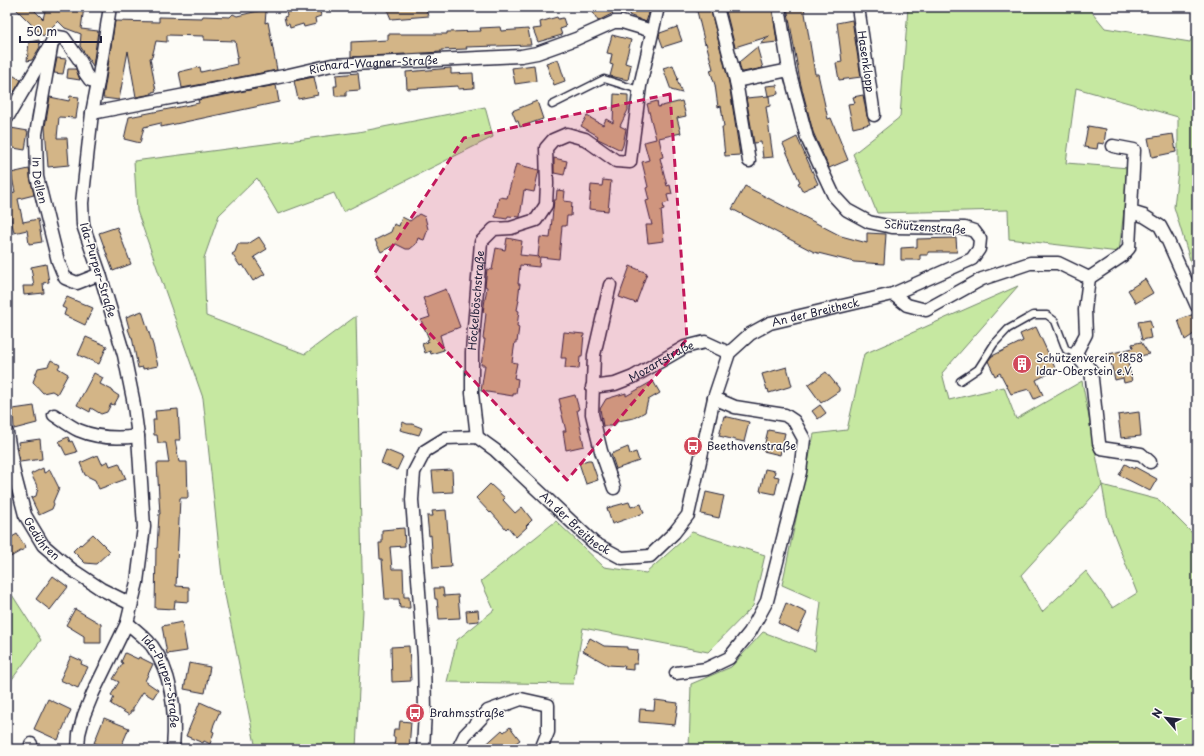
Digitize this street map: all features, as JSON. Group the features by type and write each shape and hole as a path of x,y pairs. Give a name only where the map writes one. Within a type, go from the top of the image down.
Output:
{"street":[{"name":"Ida-Purper-Straße","path":"78,749 79,734 84,715 127,623 137,582 144,527 138,436 133,399 124,355 100,274 83,224 82,203 92,113 110,7"},
{"name":"Höckelböschstraße","path":"477,437 472,393 472,352 481,242 494,229 511,228 536,220 546,205 546,148 553,140 567,134 585,139 616,161 630,162 639,90 658,7"},
{"path":"717,7 736,81 749,160"},
{"name":"Schützenstraße","path":"779,7 789,70 807,138 834,196 847,210 869,222 892,227 965,228 974,231 980,239 979,250 972,259 894,294"},
{"name":"Hasenklopp","path":"858,7 874,115"},
{"name":"Richard-Wagner-Straße","path":"92,113 284,76 332,65 521,56 537,53 576,39 614,22 622,22 652,31"},
{"path":"7,118 52,42 58,37 64,38 81,62 85,73 90,80 98,82"},
{"name":"In Dellen","path":"52,42 36,134 37,177 58,261 64,278 77,283 100,274"},
{"path":"736,81 789,70"},
{"path":"1113,146 1134,150 1129,248 1122,256 1089,278 1085,310 1086,334 1076,353 1081,362 1091,370 1098,443 1102,448 1141,454 1150,462"},
{"path":"1131,212 1144,216 1160,226 1197,306"},
{"path":"894,294 907,305 926,310 982,279 1030,263 1058,263 1089,278"},
{"path":"610,285 594,355 592,414 601,451 614,488"},
{"name":"An der Breitheck","path":"477,437 495,450 594,542 622,558 650,556 674,533 688,515 714,398 722,370 729,353 750,334 770,323 894,294"},
{"name":"Mozartstraße","path":"592,387 615,384 633,377 685,347 705,342 729,353"},
{"path":"676,673 706,669 729,658 750,632 768,601 802,459 804,439 794,421 785,415 734,407 714,398"},
{"path":"54,415 79,430 106,437 122,438 138,436"},
{"name":"Gedühren","path":"7,433 14,473 25,514 43,545 71,570 101,589 131,604"},
{"path":"423,749 425,711 424,657 412,500 414,472 426,451 446,438 477,437"},
{"name":"Ida-Purper-Straße","path":"127,623 152,645 162,661 168,678 173,707 173,749"},
{"path":"458,749 464,735 488,711 521,699 548,705 548,732 540,749"}],"lane":[{"path":"552,104 604,79 639,90"},
{"path":"960,381 978,369 994,344 1008,329 1033,315 1047,315 1055,321 1066,350 1076,353"}],"highlighted area":[{"path":"670,94 687,339 567,480 374,274 464,138"}],"green space":[{"path":"908,7 1088,7 1105,28 1190,42 1197,27 1197,283 1174,207 1178,171 1178,117 1076,88 1066,163 1129,168 1119,252 1009,239 1008,210 877,213 853,154 900,117"},
{"path":"485,107 493,137 343,212 334,193 278,214 257,178 219,215 204,258 206,316 305,354 356,316 363,610 356,749 256,749 223,585 203,398 137,211 134,161 358,132"},
{"path":"1018,286 942,373 949,400 1004,387 1016,419 1082,381 1102,486 1021,575 1042,612 1086,571 1113,608 1137,593 1108,519 1102,485 1159,500 1197,538 1197,749 689,749 691,684 731,667 763,632 815,651 821,602 782,585 814,434 847,430 864,354"},
{"path":"556,521 604,567 646,573 692,532 765,555 753,606 708,652 583,628 573,684 447,682 457,640 494,610 481,581"},
{"path":"7,587 41,640 7,686"}],"building":[{"path":"14,7 31,7 43,19 46,7 84,7 81,29 98,31 93,66 80,46 81,34 65,28 58,21 43,36"},
{"path":"302,7 312,7 312,9 319,7 321,16 315,18 316,24 304,27 303,24 290,28 289,24 286,25 284,17 287,16 286,12"},
{"path":"386,7 424,7 429,16 391,19"},
{"path":"590,7 625,7 598,21"},
{"path":"632,7 640,7 650,10 646,22 629,15"},
{"path":"696,7 710,7 729,83 740,155 725,156 722,127 724,127 721,106 718,107 715,85 710,70 713,69"},
{"path":"725,7 772,7 777,42 760,44 770,36 735,47"},
{"path":"787,7 804,7 815,74 818,74 828,119 831,118 848,160 829,168 813,132 800,81"},
{"path":"261,8 266,12 265,23 268,22 277,70 182,88 179,72 200,67 201,72 237,64 236,58 238,58 235,41 204,40 204,36 167,35 167,42 156,41 152,57 150,58 156,91 152,92 152,94 136,97 128,51 119,100 103,98 115,21 159,22 159,17 230,17 233,14 237,16 258,11"},
{"path":"557,17 558,19 563,18 566,27 560,29 562,35 538,42 533,29 541,28 540,22"},
{"path":"852,20 861,77 839,80 836,63 842,62 837,23"},
{"path":"500,27 501,31 528,29 531,45 466,47 467,49 441,50 441,52 351,57 351,42 388,40 388,34 447,34 447,32 481,31 480,28"},
{"path":"677,27 682,41 663,47 659,36 660,33"},
{"path":"612,35 631,40 625,63 631,65 628,80 610,76 613,65 610,64 612,54 607,53"},
{"path":"39,40 40,47 32,60 27,61 29,42"},
{"path":"757,47 763,68 743,72 741,71 739,62"},
{"path":"57,58 66,59 63,74 54,73"},
{"path":"558,59 565,81 554,85 546,63"},
{"path":"534,65 536,81 515,84 512,68"},
{"path":"673,65 682,93 671,90 663,68"},
{"path":"451,68 451,74 473,73 474,88 458,89 458,86 407,89 406,72"},
{"path":"68,69 76,69 80,80 67,78"},
{"path":"7,72 21,80 14,92 9,89 11,84 7,82"},
{"path":"358,73 360,90 346,91 346,96 335,96 334,86 337,86 336,75"},
{"path":"314,77 318,95 298,99 294,81"},
{"path":"276,85 279,102 161,127 161,123 144,127 140,143 124,139 129,117 199,103 198,100"},
{"path":"777,85 778,94 768,96 766,86"},
{"path":"614,94 628,95 628,110 620,126 626,129 621,150 598,139 598,136 581,126 587,116 603,125 606,119 613,123"},
{"path":"863,95 870,124 853,128 848,104 855,103 853,97"},
{"path":"70,96 79,97 76,118 59,117 57,138 67,138 69,165 48,167 45,127 50,97 69,101"},
{"path":"769,96 770,106 766,107 773,157 763,158 761,142 754,143 746,98"},
{"path":"537,101 543,119 520,127 512,111"},
{"path":"657,101 658,107 682,101 686,116 677,118 681,133 659,138 663,157 660,158 667,186 670,185 672,194 667,195 669,202 663,204 664,209 661,210 664,241 648,243 646,225 652,225 646,201 649,200 646,188 648,187 642,162 649,160 644,142 656,139 647,104"},
{"path":"1088,126 1106,129 1104,144 1098,143 1097,149 1084,147"},
{"path":"11,128 28,131 25,150 8,147"},
{"path":"1173,134 1176,152 1152,157 1148,138"},
{"path":"797,137 818,184 802,191 798,183 800,182 783,144"},
{"path":"554,158 567,161 564,175 554,173"},
{"path":"516,164 539,170 534,192 524,190 520,217 508,216 507,219 495,217 499,197 507,198"},
{"path":"29,169 34,195 18,199 23,222 38,219 42,242 29,244 27,230 14,233 7,194 15,192 11,173"},
{"path":"603,180 611,181 608,211 589,209 591,185 602,186"},
{"path":"745,186 841,236 867,243 867,233 886,234 884,264 854,262 814,252 732,209"},
{"path":"557,190 565,191 564,201 572,202 571,216 567,216 566,226 562,226 559,259 540,257 539,267 520,265 518,284 520,284 519,300 517,310 519,311 517,326 519,327 512,362 517,363 514,378 518,379 516,394 513,394 513,396 481,391 485,365 481,365 485,339 483,339 486,313 483,312 487,287 485,286 487,269 492,270 496,248 505,250 507,238 522,241 520,255 539,257 540,237 550,238 554,200 556,200"},
{"path":"419,214 425,217 428,229 424,240 418,238 416,244 410,249 406,249 396,244 381,252 375,240 391,232 394,224 399,226 402,217 410,221"},
{"path":"117,227 131,264 113,271 99,233"},
{"path":"259,237 267,249 254,257 265,274 253,281 243,265 240,266 232,254 235,252 238,244 248,244"},
{"path":"956,238 957,252 928,252 928,255 920,255 920,260 901,260 901,248 917,247 917,239"},
{"path":"46,264 49,282 43,283 44,293 24,295 23,286 34,286 31,267"},
{"path":"630,266 647,273 636,303 619,297"},
{"path":"1145,279 1153,293 1136,303 1128,290"},
{"path":"446,289 460,327 440,335 444,350 431,354 430,351 425,353 422,344 428,342 427,340 429,339 421,320 430,317 423,298"},
{"path":"67,297 93,308 85,325 64,315 66,309 62,307"},
{"path":"142,311 158,366 143,369 143,367 138,368 132,337 128,329 126,317"},
{"path":"1194,314 1197,332 1185,340 1178,320"},
{"path":"1150,320 1152,328 1149,329 1151,338 1142,340 1138,322"},
{"name":"Schützenverein 1858 Idar-Oberstein e.V.","path":"1036,327 1056,370 1036,380 1043,395 1034,399 1029,389 1011,394 1000,373 995,376 988,361 992,356 1023,341 1020,334"},
{"path":"564,332 584,334 582,357 580,357 579,369 565,368 566,358 561,358"},
{"path":"86,337 107,346 99,364 78,355"},
{"path":"1141,342 1149,354 1127,359 1132,381 1124,383 1123,378 1115,380 1109,354 1133,348 1132,344"},
{"path":"51,360 60,365 58,368 68,374 57,394 52,391 43,393 33,382 38,368 48,366"},
{"path":"787,367 792,386 769,393 762,374"},
{"path":"826,372 839,388 839,391 821,403 808,385"},
{"path":"94,373 103,378 100,384 112,390 119,396 114,405 111,404 107,412 101,414 91,408 90,412 77,405"},
{"path":"653,381 660,393 648,400 645,412 634,418 618,421 614,426 603,426 600,409 606,399 626,393 626,396"},
{"path":"575,395 579,409 577,410 584,446 566,450 563,431 566,431 559,399"},
{"path":"820,405 826,413 818,419 812,411"},
{"path":"34,406 37,423 14,429 13,409"},
{"path":"178,409 180,440 175,440 179,462 187,462 188,498 180,498 176,586 189,587 189,602 175,601 174,609 155,608 156,548 160,514 157,463 169,463 166,443 158,443 157,435 154,435 153,420 156,420 155,411"},
{"path":"1139,412 1141,436 1121,438 1118,415"},
{"path":"724,416 749,422 744,442 719,436"},
{"path":"403,422 422,428 419,435 400,430"},
{"path":"768,430 785,433 780,455 763,451"},
{"path":"68,437 70,442 72,441 77,452 66,455 59,441"},
{"path":"40,439 42,459 20,462 17,447 19,447 18,442"},
{"path":"628,447 630,454 636,452 639,461 616,469 611,454"},
{"path":"386,450 403,457 397,470 381,463"},
{"path":"98,455 102,464 108,461 110,466 119,463 126,479 99,489 95,480 85,475 80,463"},
{"path":"591,460 598,480 586,484 579,463"},
{"path":"1125,464 1134,469 1135,467 1157,479 1150,491 1119,475"},
{"path":"43,468 44,473 50,470 59,488 53,502 54,504 52,509 39,515 31,498 36,496 38,488 31,474"},
{"path":"765,469 775,471 774,476 779,477 775,494 760,491"},
{"path":"452,470 453,492 434,493 432,471"},
{"path":"490,484 505,498 503,500 515,513 522,507 532,520 516,537 508,527 506,529 476,498"},
{"path":"706,492 724,496 719,518 701,514"},
{"path":"629,502 631,507 641,504 644,513 612,524 607,508"},
{"path":"446,510 451,567 433,568 431,535 429,536 427,516 433,516 432,511"},
{"path":"404,528 405,546 390,547 392,569 403,569 404,597 409,597 410,608 400,608 399,599 385,599 382,559 380,559 379,543 382,543 382,530"},
{"path":"17,534 26,548 7,559 7,540"},
{"path":"93,534 110,551 96,564 85,563 73,551"},
{"path":"53,576 68,587 50,610 36,599"},
{"path":"434,588 443,588 444,596 458,595 460,618 439,619 437,599 435,599"},
{"path":"786,603 807,613 798,632 778,623"},
{"path":"75,609 101,624 101,643 84,643 84,636 66,625"},
{"path":"478,610 479,621 467,622 466,611"},
{"path":"182,622 187,651 167,654 162,626"},
{"path":"590,638 604,646 627,647 627,649 638,650 637,664 633,664 633,670 624,669 625,666 608,665 583,651"},
{"path":"409,646 411,681 392,682 391,647"},
{"path":"125,653 138,659 139,657 153,664 145,681 158,690 153,698 143,692 133,708 133,711 131,711 129,715 111,704 114,697 111,695 119,682 113,679 123,663 121,662"},
{"path":"71,656 82,661 81,664 88,667 78,688 60,680"},
{"path":"189,663 210,667 205,693 184,689"},
{"path":"48,699 71,710 58,740 34,729"},
{"path":"655,700 678,703 675,725 639,722 640,709 654,710"},
{"path":"200,702 220,711 214,724 212,731 214,732 210,744 204,741 203,743 186,736"},
{"path":"104,718 129,728 120,749 110,749 94,743"},
{"path":"400,721 411,722 409,749 394,748 394,729 399,729"},
{"path":"510,727 520,740 513,745 516,749 481,749 502,730 504,732"}],"place":[{"name":"Schützenverein 1858 Idar-Oberstein e.V.","path":"1022,364"},
{"name":"Beethovenstraße","path":"693,446"},
{"name":"Brahmsstraße","path":"415,713"}]}
